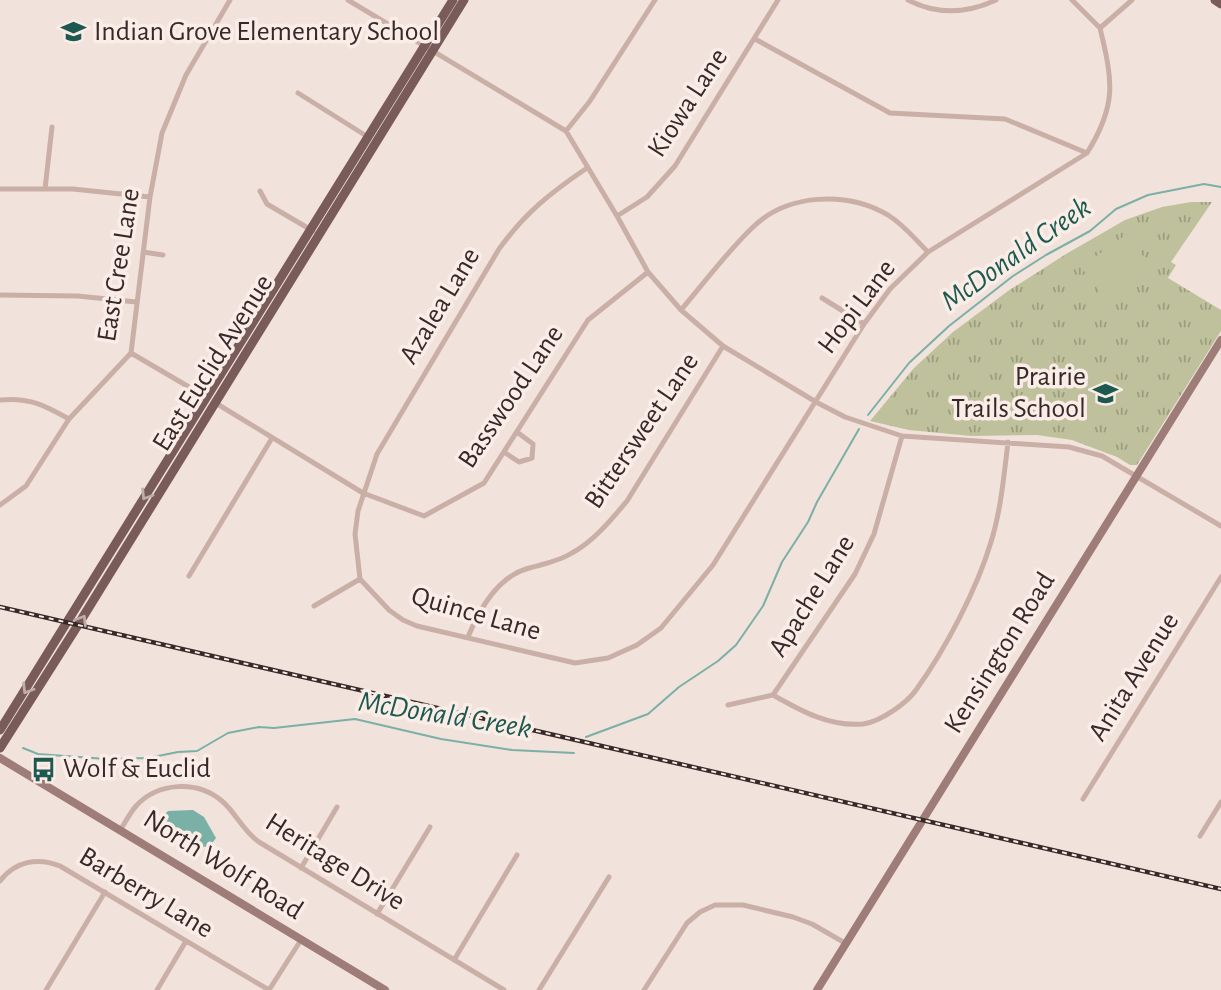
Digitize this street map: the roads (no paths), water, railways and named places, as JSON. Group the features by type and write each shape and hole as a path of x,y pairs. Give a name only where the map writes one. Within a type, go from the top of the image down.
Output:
{"main road":[{"name":"East Euclid Avenue","path":"429,49 453,0"},
{"name":"East Euclid Avenue","path":"0,748 372,140 429,49 464,0"},
{"path":"1215,0 1221,4"},
{"name":"Kensington Road","path":"817,990 1221,340"},
{"name":"East Euclid Avenue","path":"0,730 211,401"},
{"name":"North Wolf Road","path":"0,758 385,990"}],"street":[{"name":"East Cree Lane","path":"0,505 26,486 69,419 131,353 150,197 162,133 186,75 230,0"},
{"path":"348,0 566,131 648,272 681,310 723,346 845,417 902,436 1069,447 1102,456 1221,526"},
{"path":"566,131 590,102 654,0"},
{"name":"Kiowa Lane","path":"617,216 647,197 676,166 778,0"},
{"path":"908,0 939,12 968,11 996,0"},
{"path":"1072,0 1100,28 1132,0"},
{"name":"Hopi Lane","path":"637,645 661,628 713,565 864,324 890,289 928,252 1087,153 1103,127 1110,98 1109,66 1100,28"},
{"path":"755,39 890,113 1005,119 1087,153"},
{"path":"298,93 372,140"},
{"path":"45,189 52,127"},
{"name":"Azalea Lane","path":"363,493 377,454 499,249 531,209 587,168"},
{"path":"0,189 73,189 150,197"},
{"path":"260,191 267,204 315,233"},
{"path":"681,310 753,226 794,203 817,199 842,200 864,205 887,215 904,227 928,252"},
{"path":"143,252 163,254"},
{"name":"Basswood Lane","path":"131,353 363,493 424,516 484,484 588,320 648,272"},
{"path":"0,295 78,296 136,302"},
{"path":"822,298 864,324"},
{"name":"Bittersweet Lane","path":"468,637 477,614 508,579 524,570 545,565 573,553 609,523 626,501 723,346"},
{"path":"0,400 20,398 45,405 69,419"},
{"path":"504,452 519,462 532,458 533,444 517,432"},
{"name":"Apache Lane","path":"773,695 855,574 874,534 902,436"},
{"path":"189,576 272,438"},
{"path":"728,705 773,695 802,712 833,722 865,724 894,710 915,692 965,609 991,542 1002,490 1008,442"},
{"path":"314,606 360,579 355,534 363,493"},
{"name":"Anita Avenue","path":"1083,799 1221,577"},
{"name":"Quince Lane","path":"360,579 403,620 417,626 575,663 608,658 637,645"},
{"name":"Heritage Drive","path":"121,829 135,807 147,797 169,787 194,788 220,799 252,837 504,990"},
{"path":"1200,836 1221,802"},
{"path":"301,868 337,807"},
{"path":"377,914 430,827"},
{"path":"454,960 517,855"},
{"name":"Barberry Lane","path":"0,881 20,864 34,860 60,866 269,990"},
{"path":"539,990 609,877"},
{"path":"46,990 105,892"},
{"path":"704,900 707,908"},
{"path":"644,990 681,930 707,908 725,904 743,905 793,917 812,924 845,943"},
{"path":"269,990 300,940"},
{"path":"157,990 186,941"}],"water":[{"path":"193,810 204,817 216,838 210,846 203,847 164,824 163,816 168,811"}],"waterway":[{"name":"McDonald Creek","path":"868,415 909,363 949,326 1013,276 1090,231 1116,209 1148,195 1204,184 1221,187"},
{"name":"McDonald Creek","path":"586,737 648,714 679,687 718,661 736,645 763,606 782,562 808,522 859,429"},
{"name":"McDonald Creek","path":"23,748 38,754 106,759 148,758 197,751 228,733 259,727 274,728 355,719 441,739 512,750 574,753"}],"railway":[{"path":"0,607 1221,889"}],"place":[{"name":"Indian Grove Elementary School","path":"74,32"},
{"name":"Prairie Trails School","path":"1106,393"},
{"name":"Wolf & Euclid","path":"43,769"}]}
